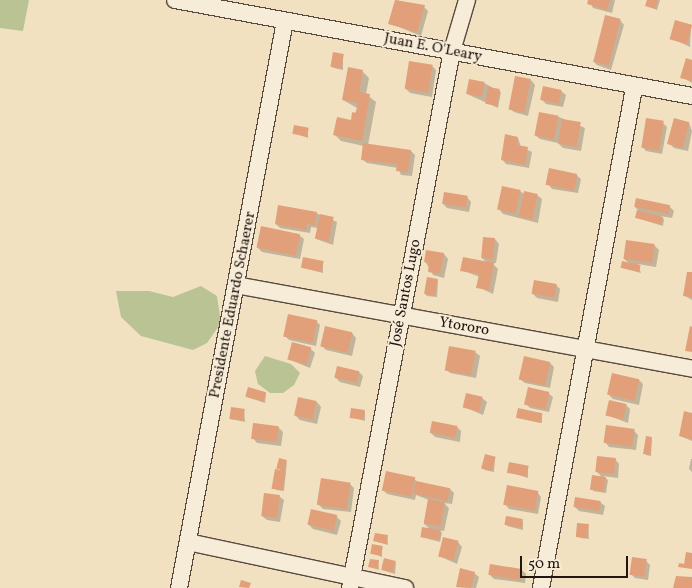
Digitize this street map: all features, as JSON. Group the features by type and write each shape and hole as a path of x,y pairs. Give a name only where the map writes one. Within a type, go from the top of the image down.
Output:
{"street":[{"name":"Juan E. O'Leary","path":"175,0 452,51 634,88 692,96"},
{"name":"José Santos Lugo","path":"351,583 452,51 467,0"},
{"name":"Presidente Eduardo Schaerer","path":"179,588 285,21"},
{"path":"541,588 583,349 634,88"},
{"name":"Ytororo","path":"236,286 692,370"},
{"path":"188,542 351,583 405,588"}],"green space":[{"path":"0,0 29,0 23,31 0,28"},
{"path":"201,286 217,296 221,323 207,343 193,350 141,336 121,317 116,291 149,291 173,297"},
{"path":"265,356 291,364 300,373 294,385 283,393 270,393 258,384 255,371"}],"building":[{"path":"395,0 425,5 417,32 388,24"},
{"path":"588,0 610,0 607,10 587,4"},
{"path":"647,0 658,0 655,9 645,6"},
{"path":"605,15 621,19 609,65 593,62"},
{"path":"675,20 692,25 687,44 669,39"},
{"path":"333,52 344,54 341,69 330,67"},
{"path":"686,58 692,60 692,81 680,78"},
{"path":"409,61 433,65 428,92 405,89"},
{"path":"348,67 363,70 359,92 370,94 362,141 333,135 337,117 351,120 352,112 356,113 358,103 342,100"},
{"path":"515,76 531,79 524,112 509,109"},
{"path":"469,79 485,82 482,97 466,94"},
{"path":"543,86 562,90 559,104 540,100"},
{"path":"488,87 500,89 497,106 485,104"},
{"path":"539,112 559,116 554,139 534,136"},
{"path":"646,118 664,121 659,150 641,148"},
{"path":"674,118 689,122 682,148 667,144"},
{"path":"562,119 581,122 577,147 558,144"},
{"path":"294,125 309,128 307,137 292,134"},
{"path":"505,134 518,137 517,145 528,147 525,165 501,160"},
{"path":"363,143 411,150 408,172 396,171 397,164 361,160"},
{"path":"549,168 577,174 574,191 545,185"},
{"path":"502,186 521,190 516,213 497,209"},
{"path":"524,191 538,194 532,219 519,216"},
{"path":"444,192 468,196 466,208 442,204"},
{"path":"636,198 670,205 668,214 634,207"},
{"path":"278,205 317,212 315,225 307,224 306,230 275,224"},
{"path":"637,210 663,217 661,225 635,218"},
{"path":"320,214 334,217 328,241 315,238"},
{"path":"261,226 300,234 296,256 256,248"},
{"path":"483,237 495,238 493,259 481,258"},
{"path":"626,240 655,244 652,263 623,259"},
{"path":"426,250 444,253 440,274 428,272 429,263 424,262"},
{"path":"303,257 324,261 322,272 301,268"},
{"path":"463,257 494,263 489,290 476,288 479,274 460,271"},
{"path":"622,261 641,265 639,272 621,268"},
{"path":"687,272 692,272 692,297 683,296"},
{"path":"427,277 438,279 435,296 424,294"},
{"path":"534,280 557,284 554,298 532,294"},
{"path":"288,314 317,320 313,343 283,336"},
{"path":"325,326 352,332 348,353 320,346"},
{"path":"690,326 692,327 692,352 685,351"},
{"path":"292,342 311,347 307,365 287,359"},
{"path":"449,346 476,351 471,375 445,371"},
{"path":"524,356 550,362 545,385 519,379"},
{"path":"337,366 359,371 357,383 334,378"},
{"path":"612,373 639,379 634,401 607,394"},
{"path":"248,387 266,392 264,402 245,397"},
{"path":"528,387 549,392 545,409 524,405"},
{"path":"466,393 483,397 479,411 463,408"},
{"path":"298,397 317,401 313,420 294,416"},
{"path":"609,400 627,404 623,420 605,416"},
{"path":"231,407 245,409 243,421 229,419"},
{"path":"351,408 365,410 363,420 350,418"},
{"path":"518,408 542,413 540,423 516,418"},
{"path":"684,411 692,413 692,439 679,436"},
{"path":"432,421 458,426 455,438 430,433"},
{"path":"253,423 279,426 277,442 251,439"},
{"path":"606,425 635,429 632,447 603,443"},
{"path":"646,436 652,437 650,455 643,454"},
{"path":"485,454 496,457 492,471 481,468"},
{"path":"597,456 616,458 614,474 595,472"},
{"path":"279,458 287,460 284,471 276,469"},
{"path":"509,462 529,466 527,477 507,473"},
{"path":"275,469 286,471 282,491 272,489"},
{"path":"386,471 415,477 411,497 382,491"},
{"path":"592,475 606,477 604,492 590,490"},
{"path":"321,478 351,483 346,509 317,505"},
{"path":"416,481 450,488 448,501 413,494"},
{"path":"507,485 538,491 535,511 503,505"},
{"path":"264,493 280,495 277,518 261,516"},
{"path":"575,497 601,501 599,511 573,507"},
{"path":"428,499 445,502 440,527 424,524"},
{"path":"311,509 337,515 334,531 307,525"},
{"path":"506,516 523,519 521,528 504,525"},
{"path":"577,523 589,524 588,538 576,537"},
{"path":"422,527 441,530 439,540 420,537"},
{"path":"375,533 388,535 387,544 373,541"},
{"path":"443,537 459,541 454,560 438,556"},
{"path":"372,544 383,546 381,556 370,554"},
{"path":"686,552 692,553 692,569 678,567 679,563 684,564"},
{"path":"632,557 647,559 644,577 629,575"},
{"path":"384,558 396,561 393,573 381,570"},
{"path":"370,559 379,560 378,569 368,567"},
{"path":"490,564 522,569 520,580 488,575"},
{"path":"460,568 475,572 471,588 456,587"},
{"path":"676,576 692,577 692,588 673,588"},
{"path":"241,580 251,583 249,588 239,587"}]}
